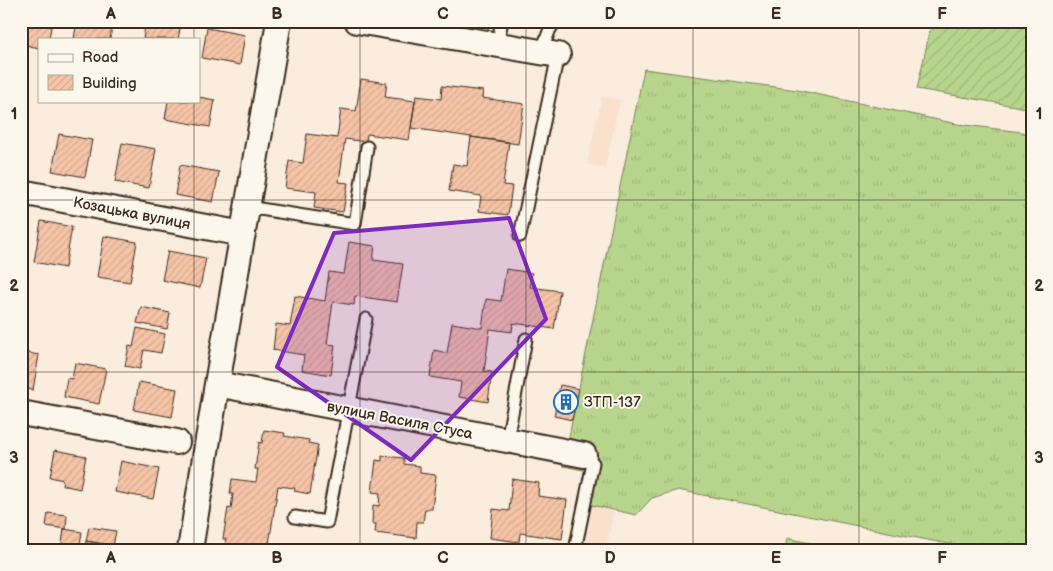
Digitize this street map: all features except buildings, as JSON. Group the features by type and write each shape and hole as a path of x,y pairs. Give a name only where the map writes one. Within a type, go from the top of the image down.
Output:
{"street":[{"path":"190,550 279,21"},
{"path":"357,21 550,53"},
{"name":"Козацька вулиця","path":"21,192 242,234"},
{"name":"вулиця Василя Стуса","path":"217,384 584,455"},
{"path":"21,413 177,442"}],"lane":[{"path":"497,45 502,21"},
{"path":"520,236 550,53 552,24"},
{"path":"247,207 354,224 367,147"},
{"path":"295,517 327,522 366,319"},
{"path":"507,440 526,339"},
{"path":"575,550 593,463 584,455"}],"highlighted area":[{"path":"509,218 546,319 411,460 277,367 334,233"}],"shaded area":[{"path":"439,21 494,21 493,31"},
{"path":"602,96 620,100 605,168 587,164"},
{"path":"591,505 614,510 606,550 583,550"}],"green space":[{"path":"932,21 1032,21 1032,109 917,89"},
{"path":"644,69 797,90 957,124 1032,135 1032,550 978,550 678,490 652,498 636,515 587,504 594,472 563,466"},
{"path":"787,538 842,550 785,550"}],"place":[{"name":"ЗТП-137","path":"566,402"}]}
